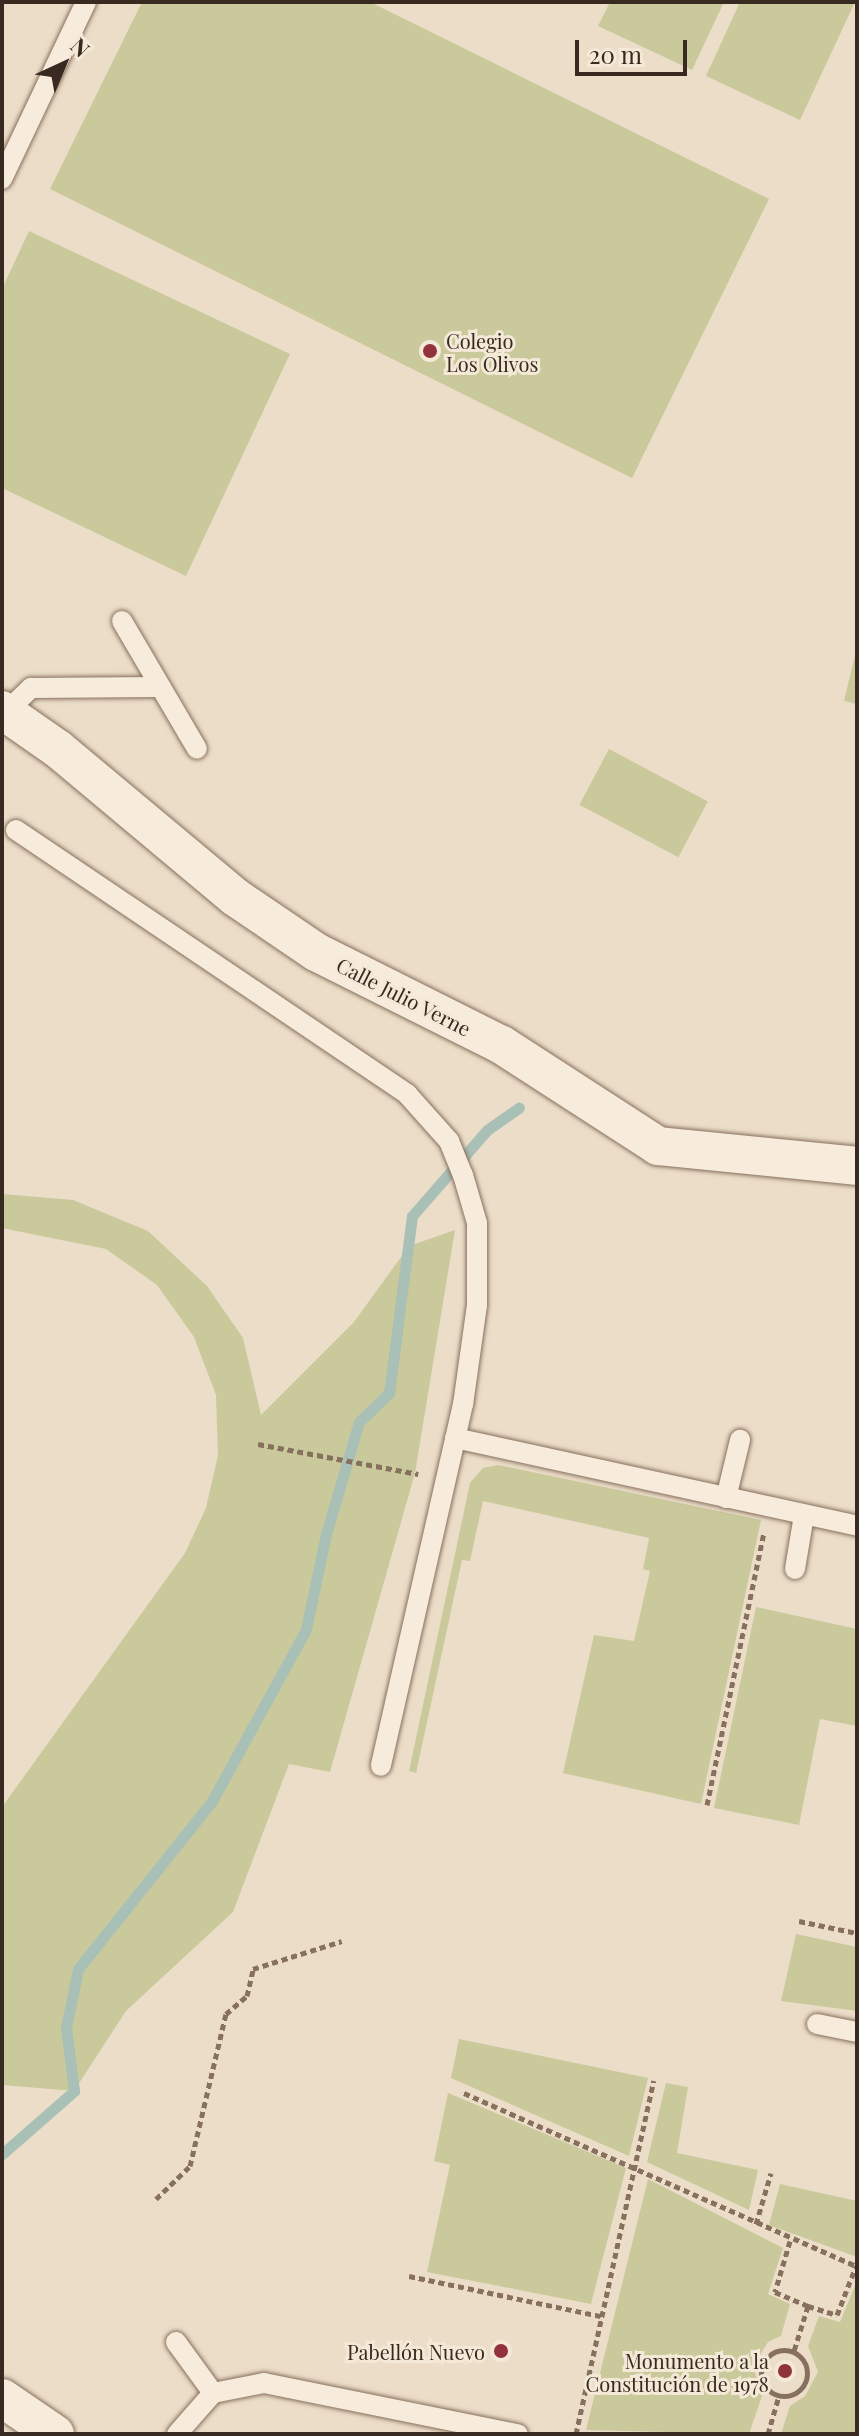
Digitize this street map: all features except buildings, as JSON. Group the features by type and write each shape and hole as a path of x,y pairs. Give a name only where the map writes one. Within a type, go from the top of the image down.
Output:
{"street":[{"name":"Calle Julio Verne","path":"4,711 58,749 235,897 305,944 502,1045 658,1146 857,1166"},
{"path":"21,2414 55,2434"}],"lane":[{"path":"2,179 86,2"},
{"path":"122,621 157,687 197,749"},
{"path":"4,711 31,688 157,687"},
{"path":"16,830 407,1094 449,1141 477,1223 477,1305 455,1438 381,1766"},
{"path":"455,1438 857,1526"},
{"path":"726,1498 740,1440"},
{"path":"795,1569 804,1515"},
{"path":"817,2024 857,2032"},
{"path":"176,2342 213,2393"},
{"path":"177,2434 213,2393 264,2383 518,2434"}],"path":[{"path":"258,1444 446,1479"},
{"path":"707,1805 770,1507"},
{"path":"799,1921 857,1933"},
{"path":"156,2199 190,2166 226,2014 247,1996 253,1969 342,1941"},
{"path":"576,2434 654,2080"},
{"path":"464,2093 634,2165 790,2241 857,2266 837,2315 775,2292 790,2241"},
{"path":"756,2224 771,2173"},
{"path":"409,2276 601,2316"},
{"path":"794,2351 808,2306"},
{"path":"778,2349 794,2351 805,2361 807,2376 800,2390 779,2396 766,2388 761,2365 778,2349"},
{"path":"768,2434 779,2396"}],"green space":[{"path":"142,2 370,2 769,199 632,478 50,189"},
{"path":"610,2 724,2 692,70 598,26"},
{"path":"740,2 855,2 800,120 706,76"},
{"path":"29,231 290,354 186,576 2,488 2,289"},
{"path":"857,647 857,704 844,701"},
{"path":"609,749 708,802 678,857 579,805"},
{"path":"2,1194 73,1200 148,1231 207,1286 243,1338 261,1415 354,1322 409,1246 455,1230 415,1473 330,1772 289,1764 233,1912 126,2011 74,2091 2,2085 2,1807 185,1553 206,1508 218,1455 216,1395 194,1337 157,1285 106,1249 2,1228"},
{"path":"498,1465 761,1520 701,1804 563,1773 594,1635 634,1641 650,1571 643,1569 649,1538 483,1501 470,1561 462,1560 416,1773 409,1771 470,1483 483,1468"},
{"path":"756,1607 857,1629 857,1726 820,1719 799,1825 714,1808"},
{"path":"796,1934 857,1947 857,2011 781,2001"},
{"path":"459,2039 648,2078 629,2156 451,2078"},
{"path":"666,2083 688,2087 677,2153 758,2170 749,2210 647,2162"},
{"path":"448,2093 626,2168 591,2304 427,2272 450,2165 434,2161"},
{"path":"648,2179 783,2248 768,2294 790,2304 781,2336 768,2342 753,2366 762,2396 749,2434 586,2430"},
{"path":"780,2184 857,2201 857,2257 769,2225"},
{"path":"857,2281 857,2434 781,2434 790,2406 805,2396 818,2372 808,2346 819,2316 840,2322"}],"waterway":[{"path":"2,2154 74,2091 66,2028 78,1969 212,1801 306,1629 326,1534 359,1422 389,1393 412,1216 487,1130 519,1108"}],"place":[{"name":"Colegio Los Olivos","path":"430,351"},
{"name":"Pabellón Nuevo","path":"501,2351"},
{"name":"Monumento a la Constitución de 1978","path":"785,2371"}]}
